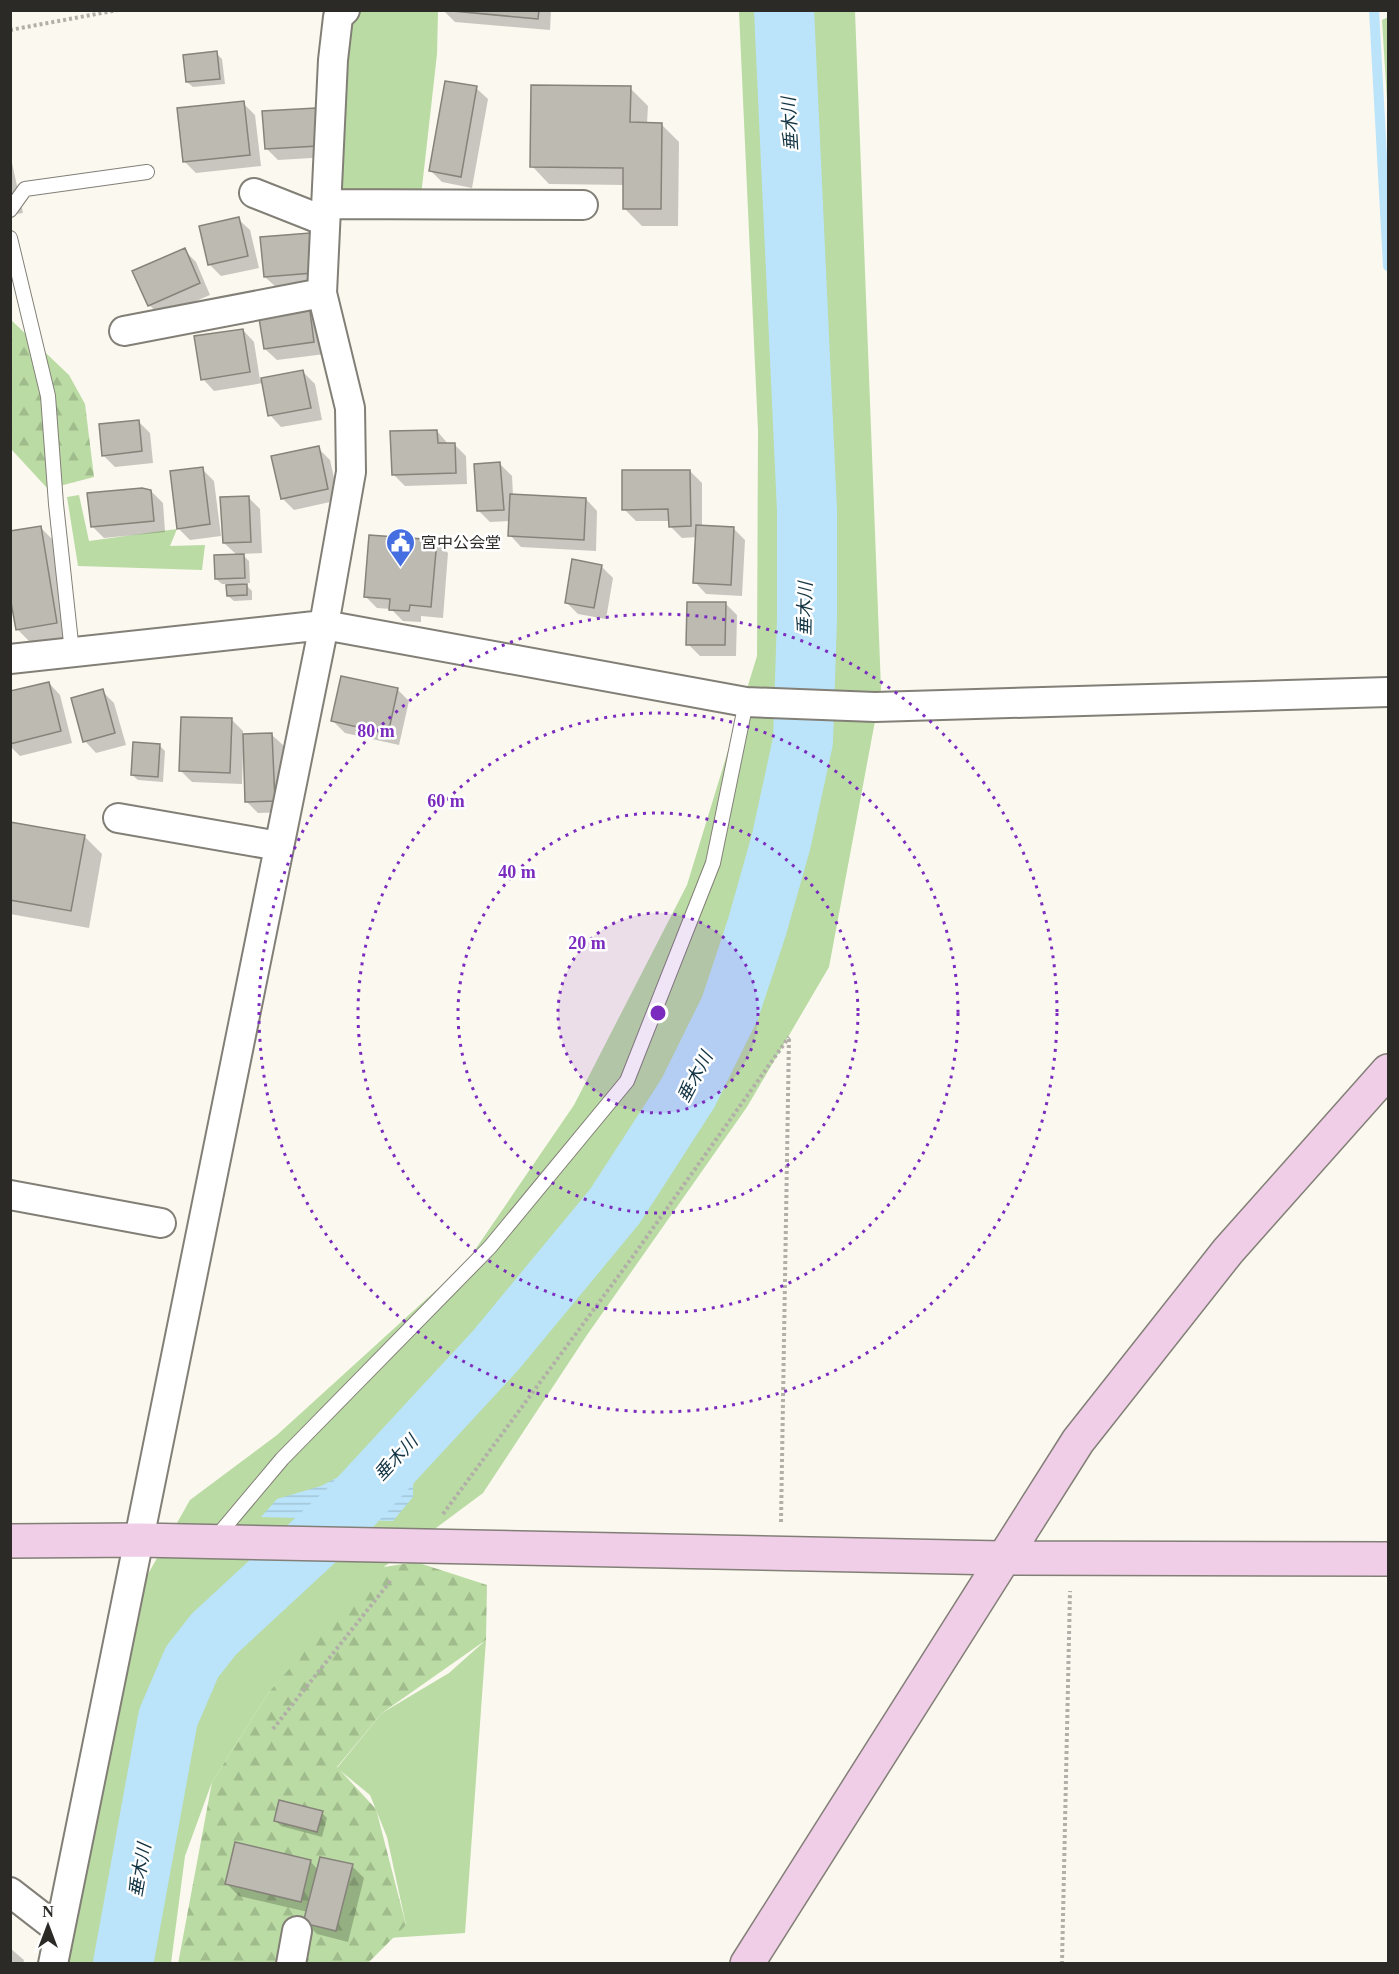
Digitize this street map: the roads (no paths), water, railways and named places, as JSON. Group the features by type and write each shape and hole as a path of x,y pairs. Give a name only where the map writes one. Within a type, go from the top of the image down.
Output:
{"street":[{"path":"53,1964 143,1540 324,625 351,472 351,408 322,293 333,60 338,17 345,10"},
{"path":"254,193 325,213 583,205"},
{"path":"124,331 322,293"},
{"path":"10,659 324,625 746,702 875,706 1389,692"},
{"path":"117,818 279,846"},
{"path":"747,1964 1001,1558 1078,1441 1228,1251 1389,1071"},
{"path":"10,1195 161,1223"},
{"path":"10,1541 143,1540 1001,1558 1389,1559"},
{"path":"10,1892 59,1930"},
{"path":"291,1964 297,1931"}],"lane":[{"path":"10,210 25,189 147,172"},
{"path":"10,238 15,276 48,396 56,504 72,652"},
{"path":"219,1534 282,1459 490,1247 627,1081 713,863 746,702"}],"water":[{"path":"449,1376 460,1389 414,1439 413,1497 393,1521 261,1517 277,1499 321,1486 363,1464"}],"waterway":[{"name":"垂木川","path":"123,1964 168,1718 192,1662 214,1634 348,1510 496,1350 615,1206 688,1093 730,1008 757,927 781,842 803,741 807,618 807,511 784,10"},
{"path":"1374,10 1388,266"}],"place":[{"name":"宮中公会堂","path":"400,568"}]}
